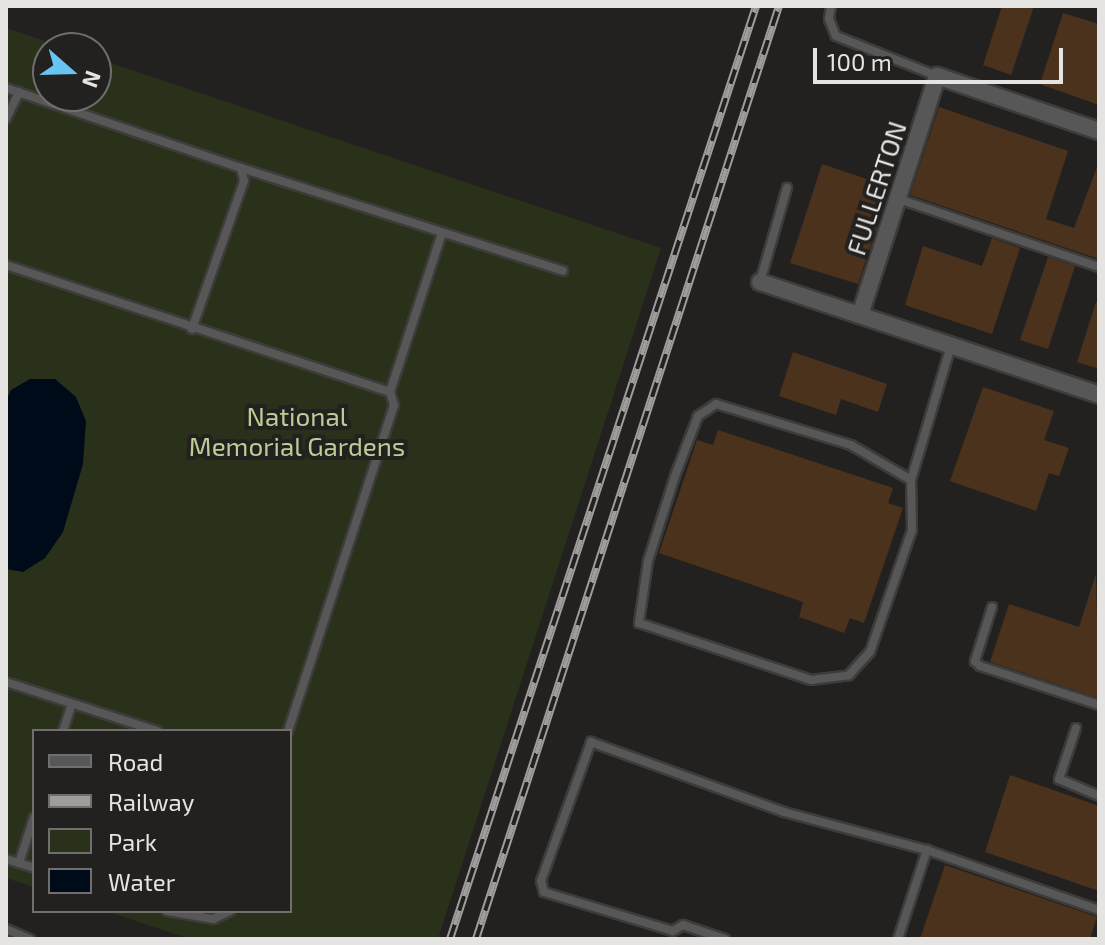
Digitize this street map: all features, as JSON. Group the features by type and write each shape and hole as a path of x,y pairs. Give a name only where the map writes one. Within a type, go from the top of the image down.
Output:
{"street":[{"path":"937,76 1099,131"},
{"name":"FULLERTON","path":"860,315 937,76"},
{"path":"760,282 1099,395"}],"lane":[{"path":"831,6 829,19 836,36 855,48 937,76"},
{"path":"6,88 241,168 563,271"},
{"path":"6,119 19,92"},
{"path":"192,329 244,181 241,168"},
{"path":"760,282 787,188"},
{"path":"899,199 1099,267"},
{"path":"289,729 394,405 390,392 442,233"},
{"path":"6,265 390,392"},
{"path":"911,480 851,445 716,404 698,416 675,476 648,561 639,623 811,680 849,675 870,652 912,530 911,480 951,345"},
{"path":"992,607 975,661 980,666 1099,705"},
{"path":"6,682 151,729"},
{"path":"64,729 72,704"},
{"path":"1076,728 1059,779 1099,796"},
{"path":"725,939 683,925 673,931 544,892 541,881 591,742 724,791 927,850 1099,910"},
{"path":"19,863 32,823"},
{"path":"898,939 927,850"},
{"path":"6,859 32,867"},
{"path":"178,913 213,919 226,913"},
{"path":"6,929 30,939"}],"green space":[{"name":"National Memorial Gardens","path":"6,28 32,37 32,112 112,112 112,63 661,248 438,939 190,939 112,913 292,913 292,729 32,729 32,886 6,878"}],"water":[{"path":"30,379 55,379 76,397 86,421 83,464 63,532 45,558 23,572 6,569 6,401 11,390"}],"building":[{"path":"1002,6 1034,6 1011,75 983,65"},
{"path":"1063,13 1099,24 1099,105 1040,84"},
{"path":"939,107 1068,151 1046,219 1074,228 1099,162 1099,259 910,195"},
{"path":"822,164 890,187 858,284 790,263"},
{"path":"992,238 1020,248 992,334 905,305 923,246 982,266"},
{"path":"1048,257 1075,266 1048,349 1020,340"},
{"path":"1096,302 1099,302 1099,369 1077,362"},
{"path":"793,352 887,384 878,412 841,399 836,415 779,396"},
{"path":"983,387 1054,411 1044,440 1069,448 1059,476 1049,473 1036,511 950,481"},
{"path":"718,430 893,488 888,503 903,508 864,623 850,618 844,633 799,617 803,602 659,553 697,440 713,445"},
{"path":"1096,574 1099,698 990,662 1009,604 1079,627"},
{"path":"1010,775 1099,806 1099,891 985,852"},
{"path":"945,865 1097,917 1090,939 920,939"}],"railway":[{"path":"450,939 756,6"},
{"path":"476,939 779,6"}]}
